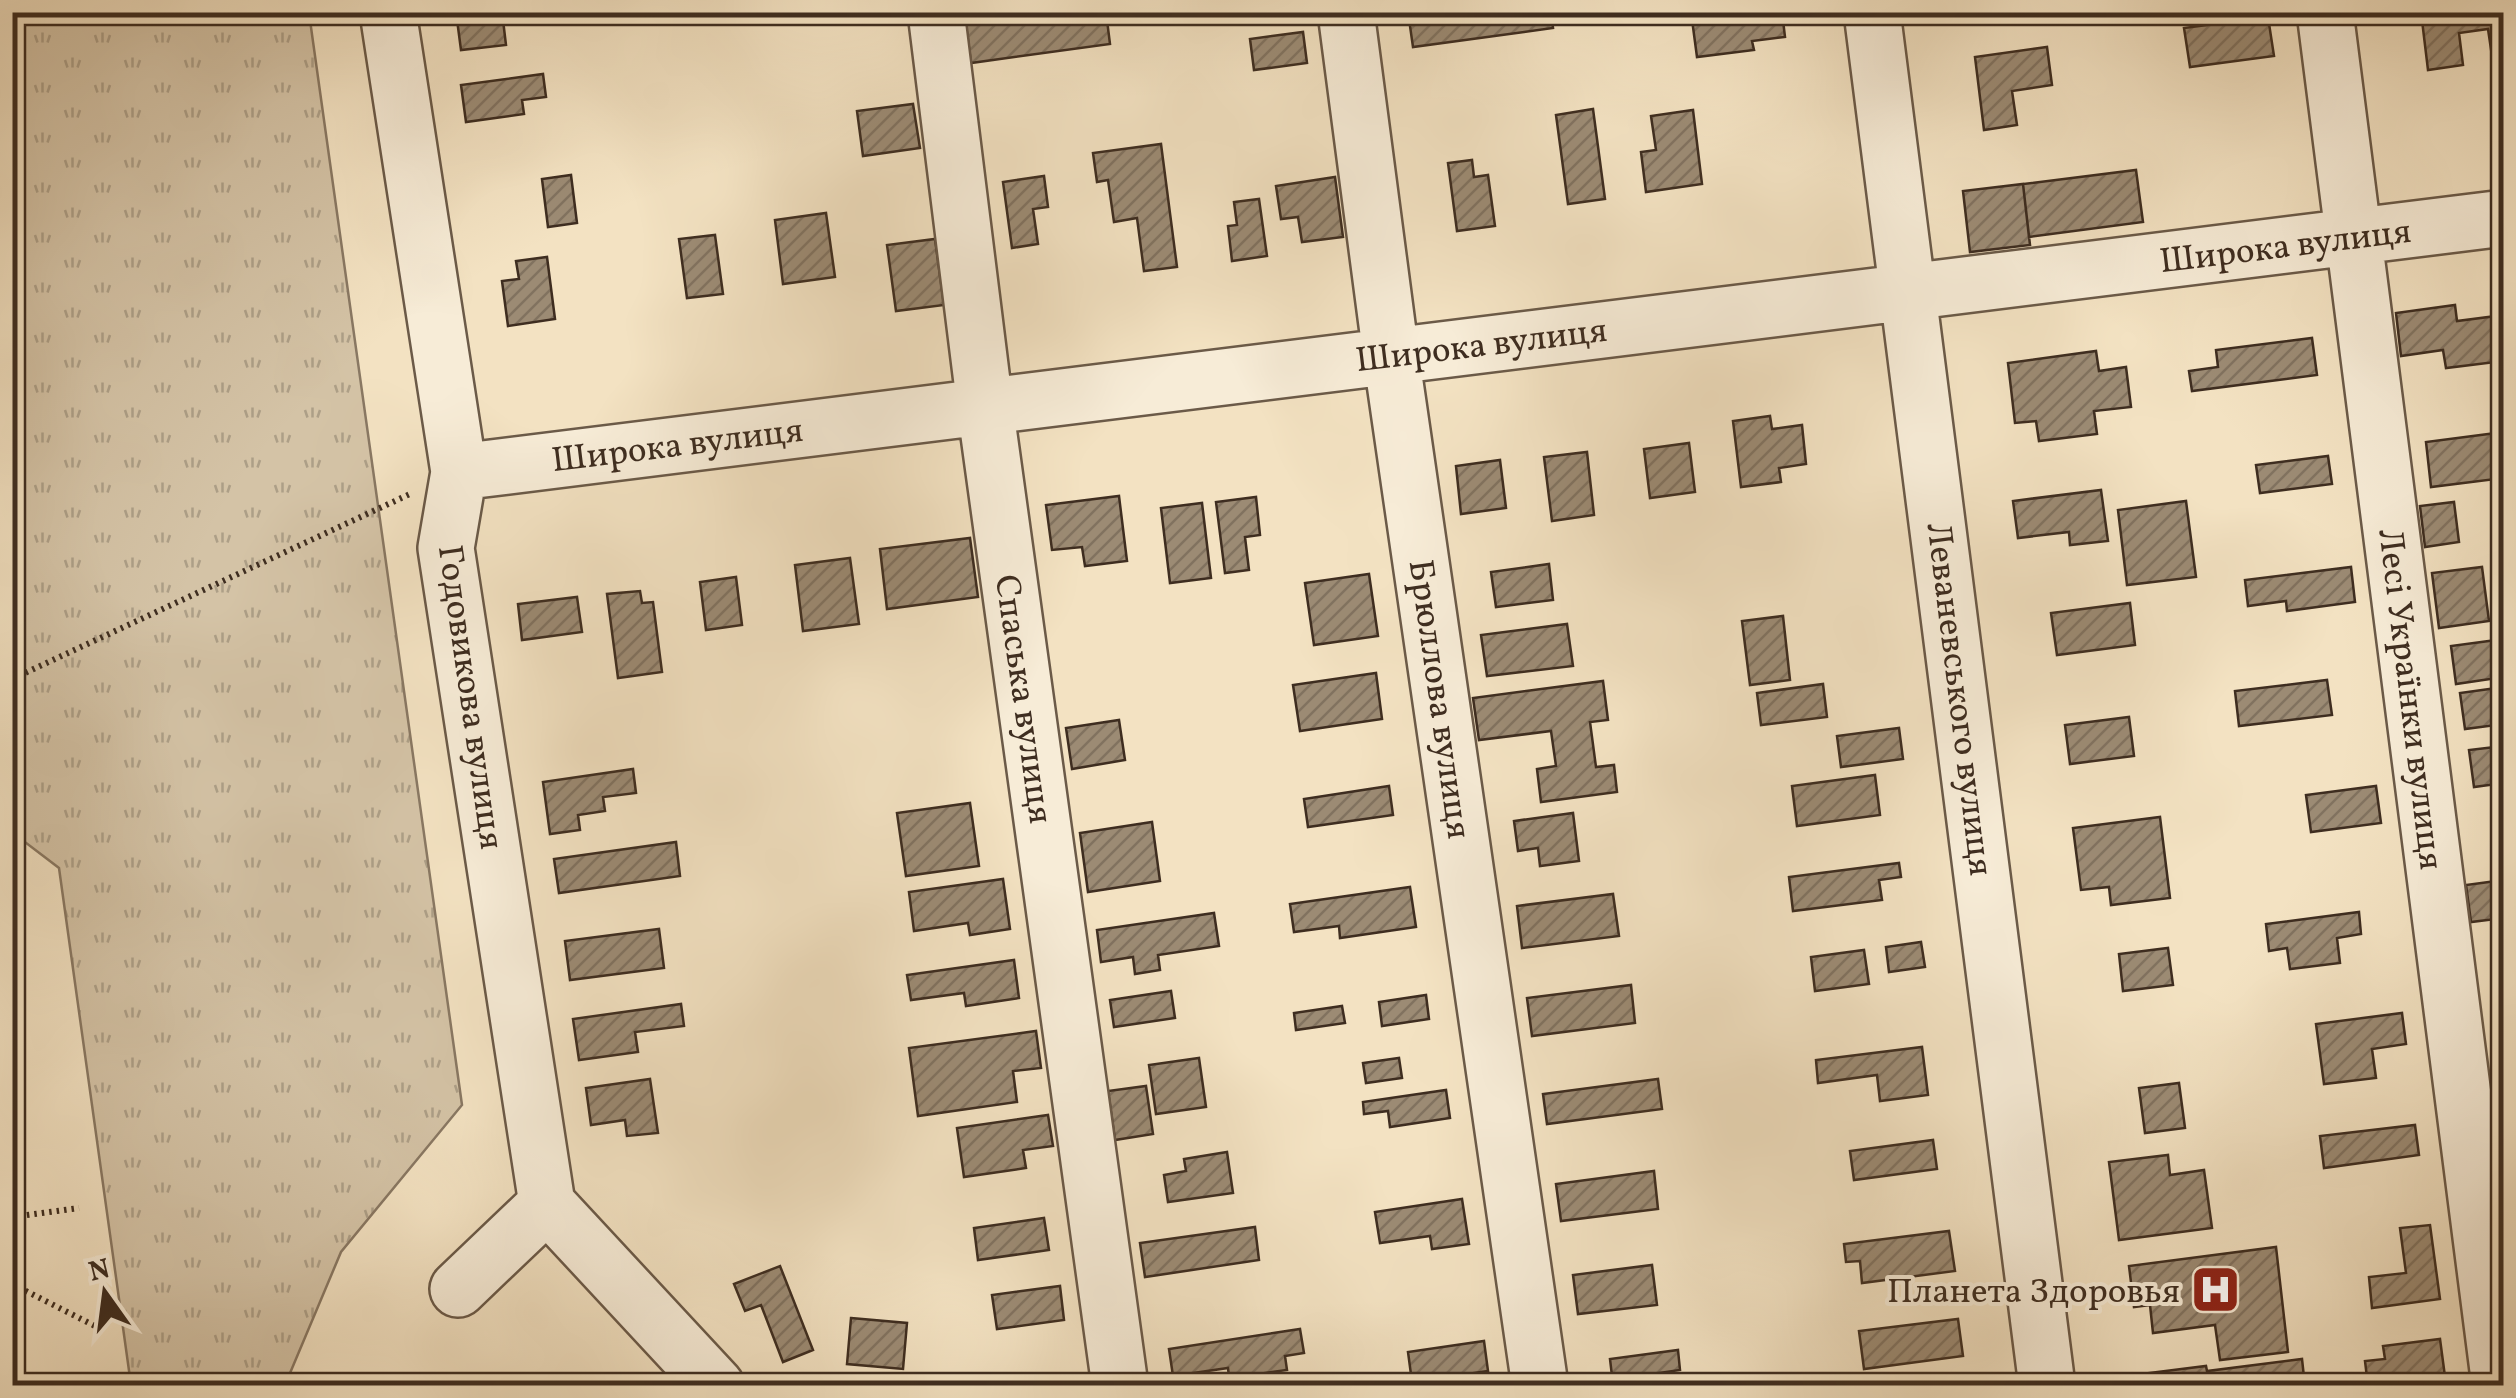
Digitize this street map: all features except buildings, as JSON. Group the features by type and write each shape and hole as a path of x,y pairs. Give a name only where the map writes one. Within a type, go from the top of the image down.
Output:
{"street":[{"name":"Годовикова вулиця","path":"388,12 459,472 446,548 547,1204"},
{"name":"Спаська вулиця","path":"936,12 985,406 1120,1386"},
{"name":"Брюллова вулиця","path":"1346,12 1540,1386"},
{"name":"Леваневського вулиця","path":"1872,12 2047,1386"},
{"name":"Лесі Українки вулиця","path":"2324,12 2500,1386"},
{"name":"Широка вулиця","path":"459,472 2504,218"},
{"path":"458,1289 547,1204 716,1386"}],"path":[{"path":"12,679 459,472"},
{"path":"12,1217 79,1208"},
{"path":"12,1284 96,1326"}],"green space":[{"path":"12,13 309,13 462,1105 341,1252 285,1385 131,1385 59,868 13,833"}],"place":[{"name":"Планета Здоровья","path":"2215,1290"}]}
